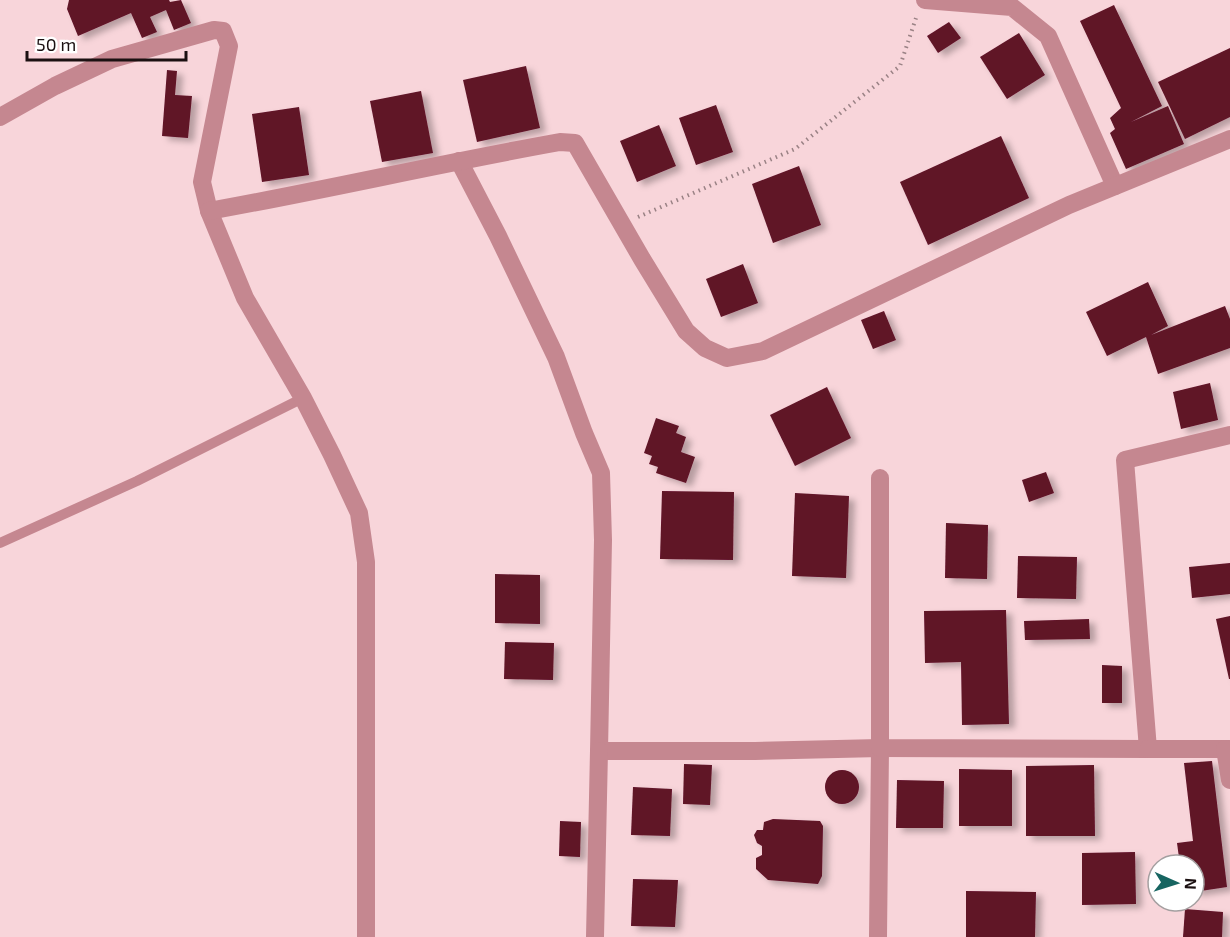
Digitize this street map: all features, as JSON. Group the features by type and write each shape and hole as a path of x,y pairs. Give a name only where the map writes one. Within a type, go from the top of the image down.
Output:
{"street":[{"path":"922,5 1012,7 1048,36 1115,186"},
{"path":"0,117 55,86 112,59 214,30 223,31 229,46 202,182 209,211 244,298 303,398 358,513 366,562 366,937"},
{"path":"209,211 315,192 459,160 560,142 575,142 686,330 705,348 727,358 763,351 1069,205 1230,139"},
{"path":"459,160 556,357 601,473 603,540 595,937"},
{"path":"1148,749 1125,460 1230,435"},
{"path":"878,937 880,478"},
{"path":"599,752 880,748 1227,749 1230,780"}],"lane":[{"path":"0,543 137,481 303,398"}],"path":[{"path":"622,224 795,149 900,66 922,5"}],"building":[{"path":"69,0 169,0 170,2 181,0 191,23 174,30 166,10 150,17 157,32 142,38 131,13 78,36 67,9"},
{"path":"1114,5 1162,106 1131,122 1168,106 1184,144 1126,169 1110,133 1115,129 1110,118 1121,108 1080,21"},
{"path":"949,22 961,38 938,53 927,36"},
{"path":"1019,33 1045,75 1007,99 980,57"},
{"path":"1230,48 1230,117 1185,139 1158,82"},
{"path":"526,66 540,128 477,142 463,80"},
{"path":"167,70 177,71 175,95 192,96 188,138 162,136"},
{"path":"421,91 433,153 382,162 370,101"},
{"path":"716,105 733,152 696,165 679,118"},
{"path":"299,107 309,175 262,182 252,114"},
{"path":"659,125 676,166 637,182 620,141"},
{"path":"1001,136 1029,198 928,245 900,182"},
{"path":"799,166 821,225 773,243 752,184"},
{"path":"743,264 758,303 721,317 706,279"},
{"path":"1148,282 1168,326 1151,335 1225,306 1230,319 1230,348 1158,374 1146,337 1107,356 1086,312"},
{"path":"884,311 896,340 873,349 861,320"},
{"path":"1210,383 1218,420 1181,429 1173,392"},
{"path":"827,387 851,438 795,466 770,415"},
{"path":"656,418 679,426 676,433 686,437 681,452 695,457 686,483 656,473 658,467 649,464 652,456 644,453"},
{"path":"1046,472 1054,493 1029,502 1022,480"},
{"path":"662,491 734,492 733,560 660,559"},
{"path":"795,493 849,496 846,578 792,576"},
{"path":"946,523 988,525 987,579 945,578"},
{"path":"1018,556 1077,557 1076,599 1017,598"},
{"path":"1230,563 1230,594 1192,598 1189,567"},
{"path":"495,574 540,575 540,624 495,623"},
{"path":"1006,610 1009,724 962,725 961,662 925,663 924,611"},
{"path":"1230,616 1230,679 1229,679 1216,619"},
{"path":"1089,619 1090,639 1025,640 1024,621"},
{"path":"505,642 554,643 553,680 504,679"},
{"path":"1102,665 1122,666 1122,703 1102,703"},
{"path":"1212,761 1227,887 1206,890 1206,853 1178,853 1177,843 1193,841 1184,763"},
{"path":"684,764 712,765 710,805 683,804"},
{"path":"1094,765 1095,836 1026,836 1026,766"},
{"path":"959,769 1012,770 1012,826 959,826"},
{"path":"842,770 854,775 859,787 854,799 842,804 830,799 825,787 830,775"},
{"path":"897,780 944,781 943,828 896,828"},
{"path":"633,787 672,789 670,836 631,835"},
{"path":"773,819 820,821 823,826 822,876 818,884 768,880 756,869 756,858 762,855 762,846 757,843 754,835 757,830 763,830 764,822"},
{"path":"560,821 581,822 580,857 559,856"},
{"path":"1135,852 1136,904 1082,905 1082,853"},
{"path":"633,879 678,880 675,927 631,926"},
{"path":"966,891 1036,892 1035,937 966,937"},
{"path":"1223,912 1222,937 1183,937 1185,913"}]}
